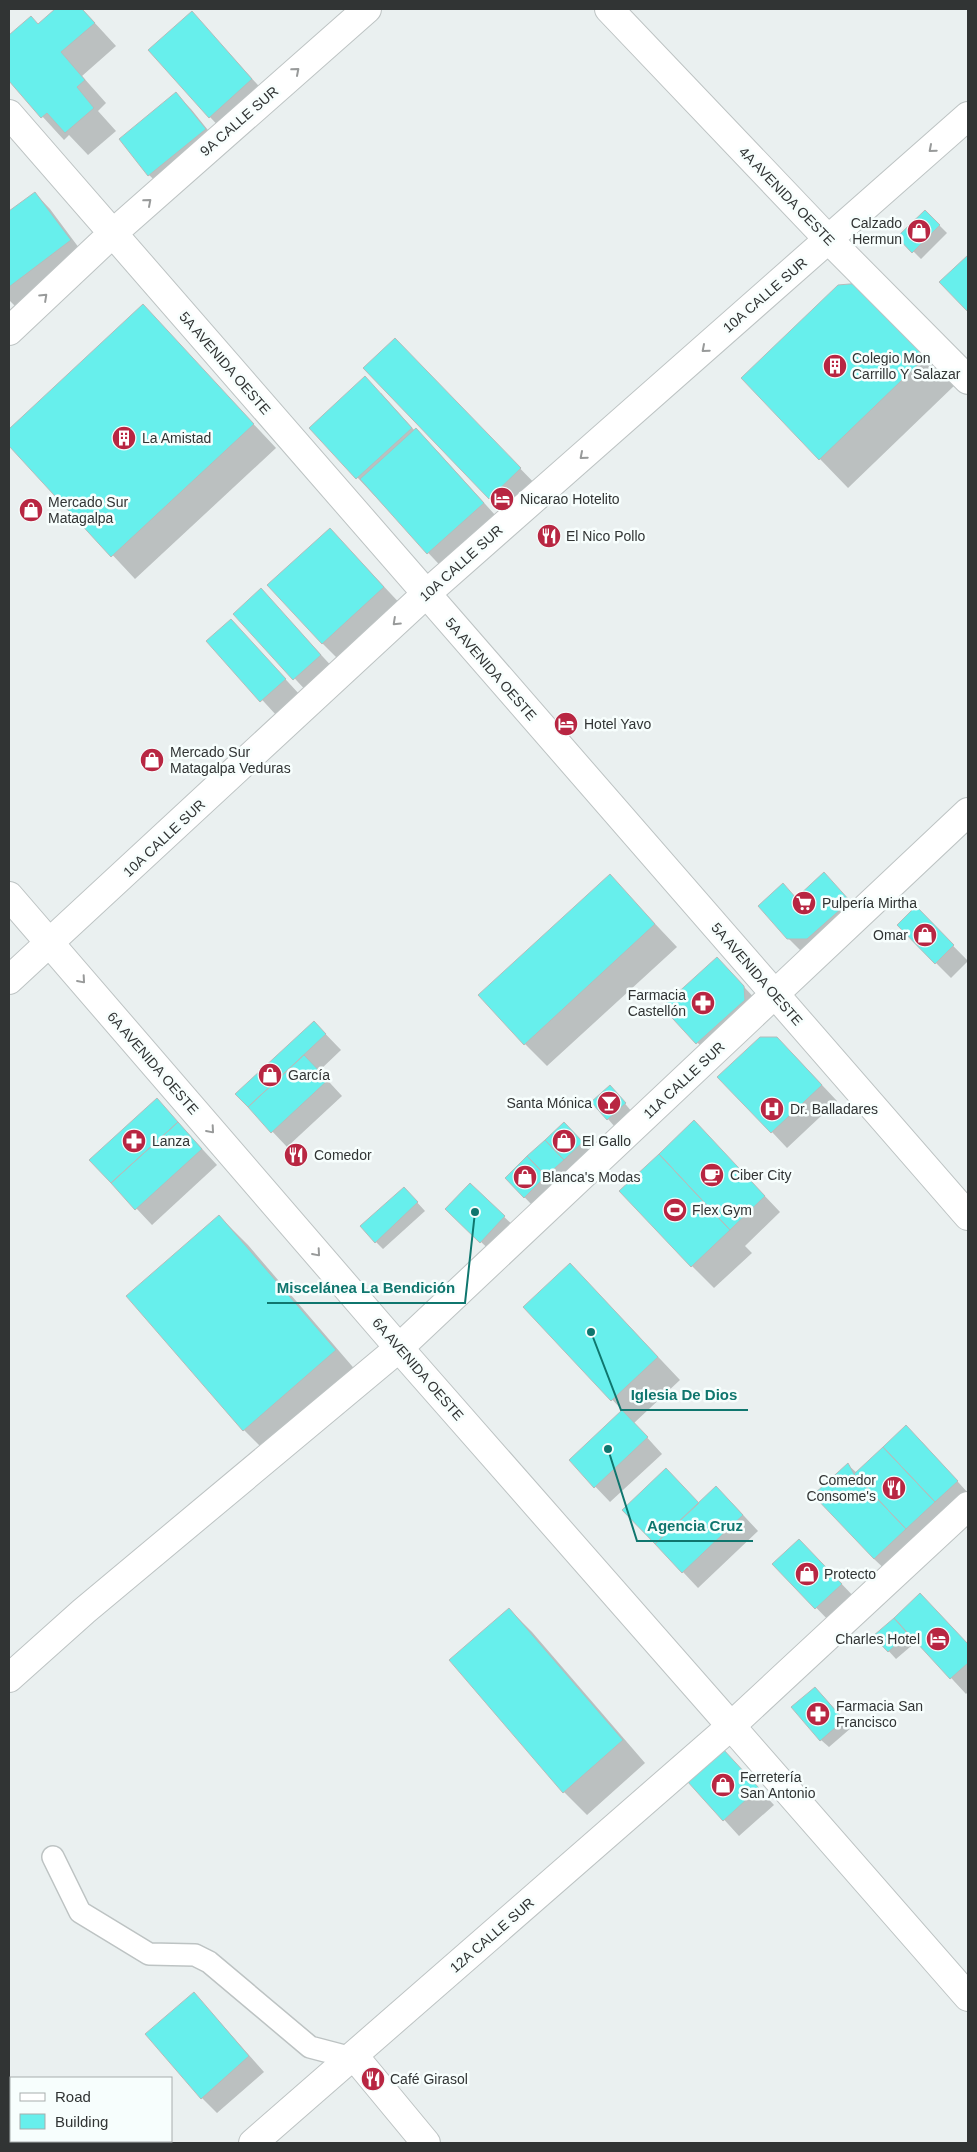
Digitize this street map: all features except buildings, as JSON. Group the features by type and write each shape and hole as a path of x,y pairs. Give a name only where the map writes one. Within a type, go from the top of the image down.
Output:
{"street":[{"name":"9A CALLE SUR","path":"9,331 112,234 367,9"},
{"name":"4A AVENIDA OESTE","path":"609,9 829,240 968,380"},
{"name":"5A AVENIDA OESTE","path":"9,114 968,1216"},
{"name":"10A CALLE SUR","path":"9,980 426,594 968,116"},
{"name":"11A CALLE SUR","path":"9,1678 84,1611 399,1348 968,812"},
{"name":"6A AVENIDA OESTE","path":"11,905 50,944 399,1348 968,1997"},
{"name":"12A CALLE SUR","path":"253,2143 731,1726 968,1506"},
{"path":"353,2057 426,2143"}],"lane":[{"path":"53,1857 80,1912 149,1954 196,1955 209,1962 310,2047 353,2057"}],"place":[{"name":"Calzado Hermun","path":"919,231"},
{"name":"Colegio Mon Carrillo Y Salazar","path":"835,366"},
{"name":"La Amistad","path":"124,438"},
{"name":"Nicarao Hotelito","path":"502,499"},
{"name":"Mercado Sur Matagalpa","path":"31,510"},
{"name":"El Nico Pollo","path":"549,536"},
{"name":"Hotel Yavo","path":"566,724"},
{"name":"Mercado Sur Matagalpa Veduras","path":"152,760"},
{"name":"Pulpería Mirtha","path":"804,903"},
{"name":"Omar","path":"925,935"},
{"name":"Farmacia Castellón","path":"703,1003"},
{"name":"García","path":"270,1075"},
{"name":"Santa Mónica","path":"609,1103"},
{"name":"Dr. Balladares","path":"772,1109"},
{"name":"Lanza","path":"134,1141"},
{"name":"El Gallo","path":"564,1141"},
{"name":"Comedor","path":"296,1155"},
{"name":"Ciber City","path":"712,1175"},
{"name":"Blanca's Modas","path":"525,1177"},
{"name":"Flex Gym","path":"675,1210"},
{"name":"Miscelánea La Bendición","path":"475,1212"},
{"name":"Iglesia De Dios","path":"591,1332"},
{"name":"Agencia Cruz","path":"608,1449"},
{"name":"Comedor Consome's","path":"894,1488"},
{"name":"Protecto","path":"807,1574"},
{"name":"Charles Hotel","path":"938,1639"},
{"name":"Farmacia San Francisco","path":"818,1714"},
{"name":"Ferretería San Antonio","path":"723,1785"},
{"name":"Café Girasol","path":"373,2079"}]}
